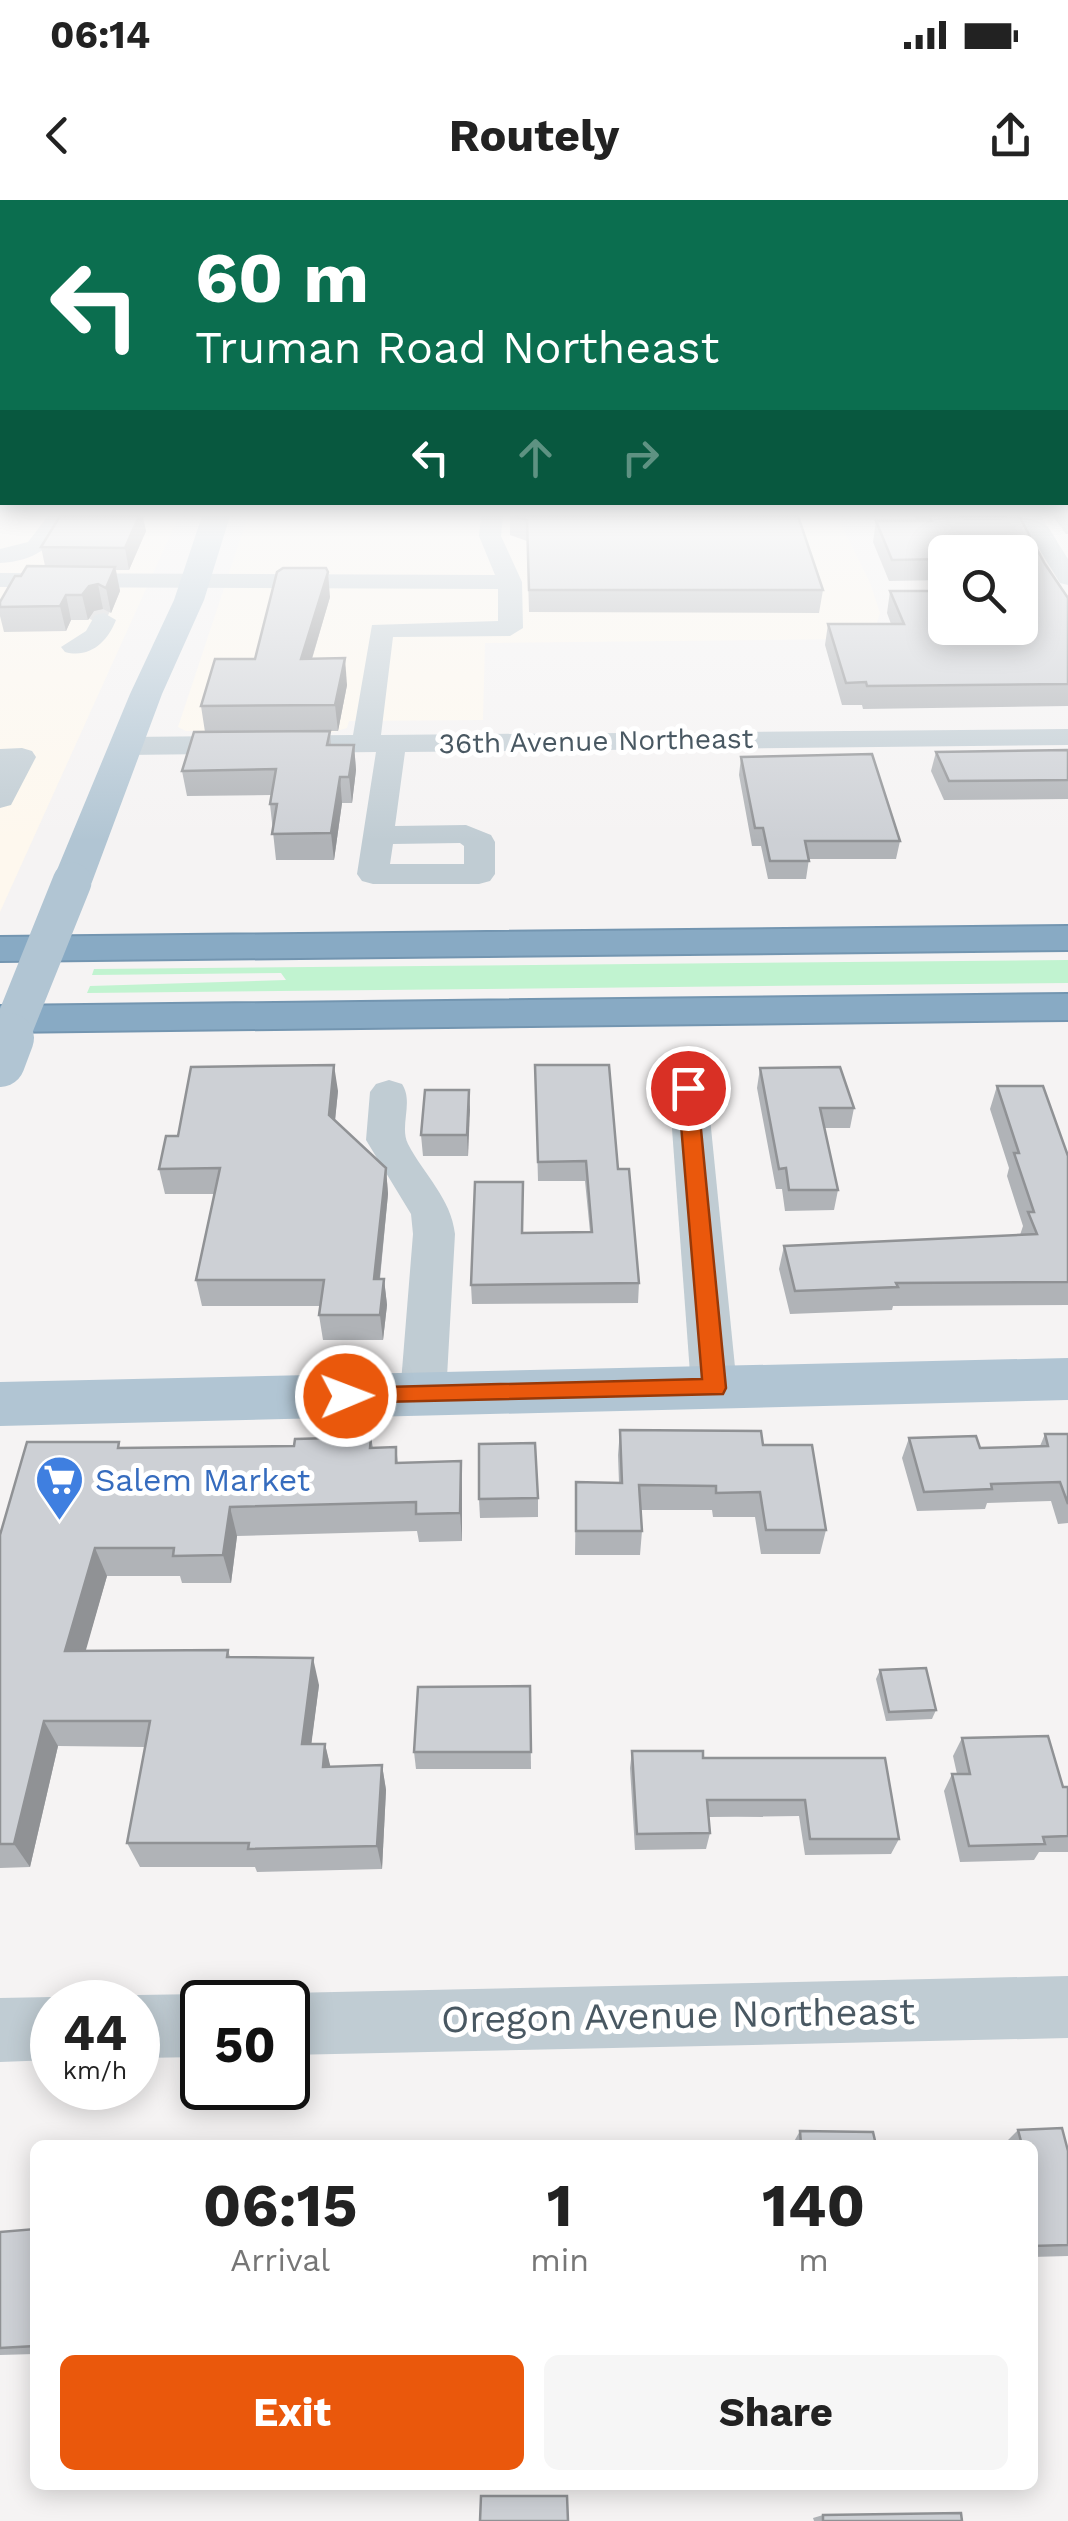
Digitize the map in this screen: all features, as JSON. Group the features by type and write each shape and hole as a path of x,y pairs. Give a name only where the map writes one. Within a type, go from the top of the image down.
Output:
{"highway":[{"path":"0,949 1068,938"},
{"path":"0,1018 1068,1007"}],"main road":[{"path":"0,1062 125,746 178,624"},
{"path":"0,1404 1068,1379"}],"street":[{"path":"74,647 96,636 96,624"},
{"path":"379,835 466,834 480,842 479,874 373,874 379,835 382,752 381,624"},
{"path":"380,630 510,628 510,624"},
{"name":"36th Avenue Northeast","path":"125,746 292,744 290,756 300,762 382,752 1068,737"},
{"path":"0,758 22,758 0,799"},
{"path":"688,1088 714,1388"},
{"path":"389,1092 386,1140 432,1214 423,1395"},
{"name":"Oregon Avenue Northeast","path":"310,2024 1068,2007"},
{"path":"0,2030 30,2029"}],"shaded area":[{"path":"0,624 130,624 0,912"},
{"path":"212,624 876,624 874,632 848,639 485,643 483,720 349,721 347,728 334,732 186,731 178,727"}],"green space":[{"path":"1068,960 1068,983 87,993 90,986 286,980 281,973 92,975 94,969"}],"building":[{"path":"264,624 312,624 301,659 345,658 335,705 201,706 215,659 255,659"},
{"path":"828,624 928,624 928,645 1038,645 1038,624 1068,624 1068,684 846,683"},
{"path":"330,731 327,745 354,745 349,777 340,777 331,833 272,834 277,804 270,804 276,769 182,771 194,732"},
{"path":"1068,750 1068,780 949,781 936,752"},
{"path":"872,754 900,841 805,841 809,861 770,861 763,828 755,828 741,757"},
{"path":"334,1065 329,1115 386,1168 374,1279 384,1279 380,1315 319,1315 324,1280 196,1280 220,1168 159,1169 166,1136 178,1136 191,1067"},
{"path":"535,1065 609,1065 618,1169 629,1169 639,1283 471,1285 475,1182 523,1182 522,1233 592,1232 586,1161 538,1162"},
{"path":"840,1067 854,1108 820,1108 838,1190 789,1190 786,1168 779,1169 760,1068"},
{"path":"997,1086 1043,1086 1068,1156 1068,1282 896,1283 898,1287 795,1291 784,1246 1037,1234 1028,1212 1034,1212 1014,1153 1019,1153"},
{"path":"425,1090 469,1090 467,1135 421,1135"},
{"path":"620,1430 761,1431 763,1445 812,1445 826,1530 766,1530 760,1492 716,1493 716,1486 639,1485 642,1531 576,1531 576,1482 622,1483"},
{"path":"1045,1434 1068,1434 1068,1504 1060,1482 991,1484 992,1489 924,1492 909,1438 976,1436 980,1448 1048,1446"},
{"path":"371,1437 370,1448 396,1447 396,1463 461,1461 460,1513 416,1514 416,1502 230,1507 223,1555 173,1556 174,1548 95,1548 65,1651 228,1650 227,1657 313,1658 302,1744 325,1744 323,1767 382,1765 377,1846 248,1849 249,1843 127,1843 150,1721 44,1721 14,1844 0,1844 0,1535 27,1442 119,1442 118,1448 294,1446 295,1439"},
{"path":"535,1443 538,1498 479,1499 479,1444"},
{"path":"926,1668 936,1710 889,1712 880,1670"},
{"path":"530,1686 531,1752 414,1752 418,1687"},
{"path":"1048,1736 1063,1787 1068,1787 1068,1836 1043,1837 1045,1844 969,1846 952,1774 970,1774 962,1738"},
{"path":"632,1751 703,1751 703,1758 885,1758 899,1839 810,1839 805,1800 707,1800 710,1833 637,1834"},
{"path":"1062,2128 1068,2151 1068,2245 1038,2246 1038,2140 1021,2140 1018,2130"},
{"path":"800,2131 873,2132 875,2140 801,2140"},
{"path":"30,2229 30,2346 0,2348 0,2232"},
{"path":"481,2496 567,2496 568,2521 480,2521"},
{"path":"961,2513 962,2521 823,2521 823,2515"}],"place":[{"name":"Salem Market","path":"60,1522"}],"route":[{"path":"346,1396 714,1388 688,1088"}]}
